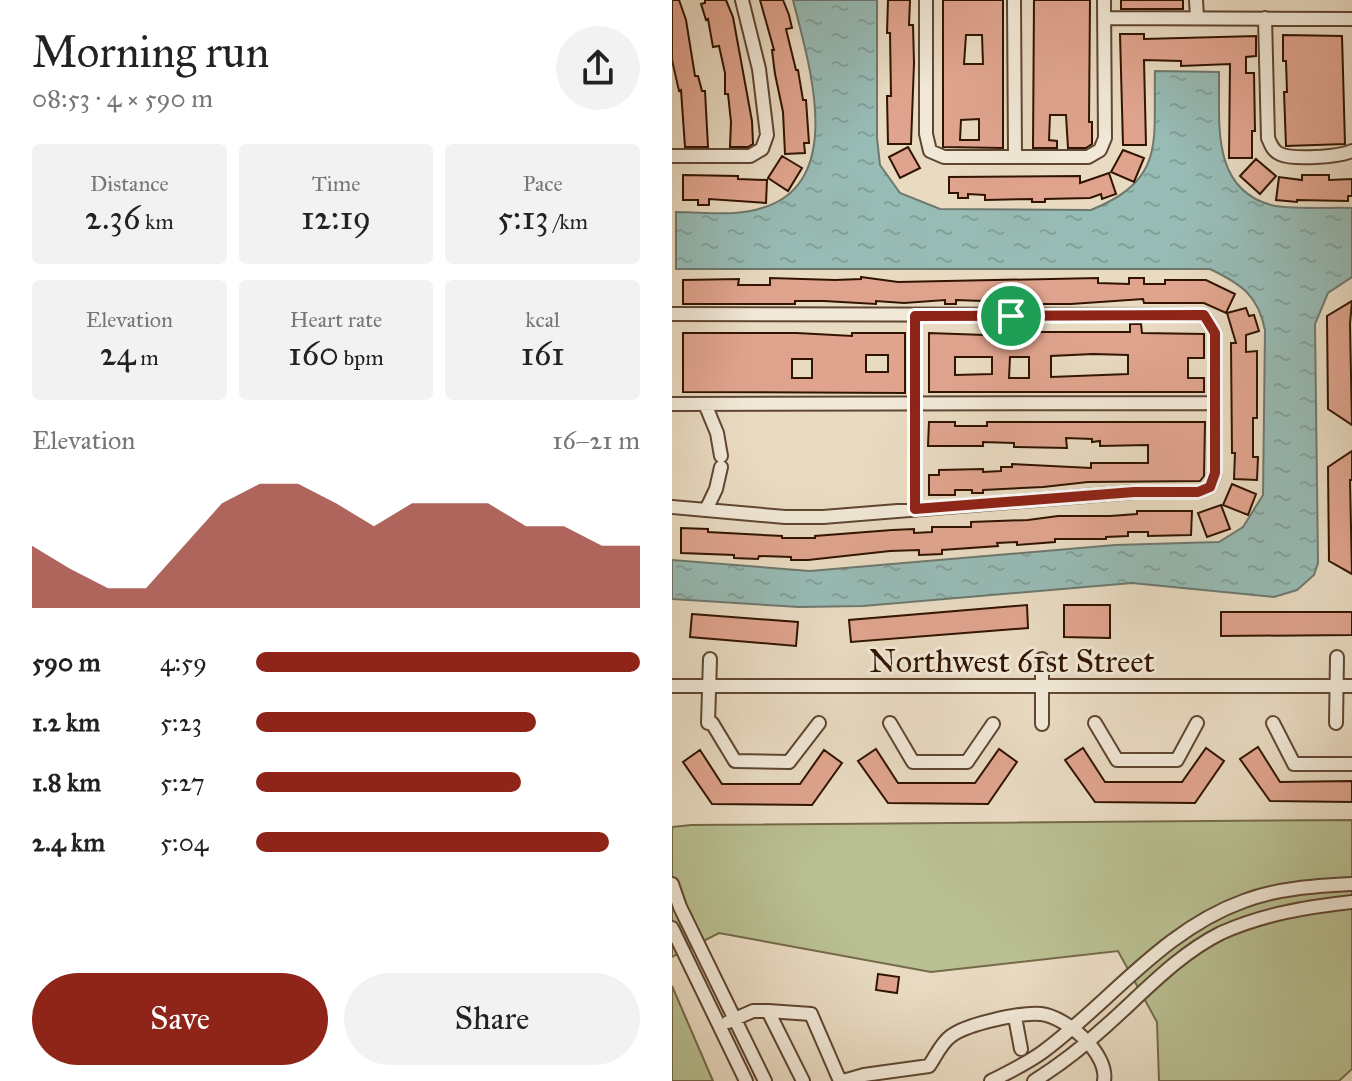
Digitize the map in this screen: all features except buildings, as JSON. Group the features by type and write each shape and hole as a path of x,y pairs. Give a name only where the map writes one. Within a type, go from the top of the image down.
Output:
{"street":[{"path":"672,156 750,156 762,149 767,135 759,69 742,0"},
{"path":"926,0 926,134 930,151 944,157 1088,157 1100,150 1105,138 1104,0"},
{"path":"1014,0 1015,155"},
{"path":"1196,0 1197,17"},
{"path":"1104,18 1352,19"},
{"path":"1265,18 1268,138 1275,151 1284,156 1341,156 1352,151"},
{"path":"672,314 1204,315 1215,333 1215,473 1210,487 1198,492 1134,492 823,517 785,517 672,507"},
{"path":"915,316 915,509"},
{"path":"672,404 1213,403"},
{"path":"705,404 717,433 721,462 716,489 706,510"},
{"path":"1336,723 1337,657"},
{"path":"710,659 710,723 735,761 789,762 819,723"},
{"path":"1042,659 1042,724"},
{"name":"Northwest 61st Street","path":"672,686 1352,686"},
{"path":"890,723 913,762 967,762 993,724"},
{"path":"1095,723 1117,760 1177,760 1197,723"},
{"path":"1273,723 1294,764 1352,764"},
{"path":"672,884 680,907 765,1081"},
{"path":"991,1081 1043,1052 1172,940 1209,917 1243,901 1278,892 1352,884"},
{"path":"1034,1081 1087,1042 1153,981 1186,955 1219,935 1284,911 1352,902"},
{"path":"672,928 746,1081"},
{"path":"720,1026 753,1011 811,1014 842,1081 929,1066 949,1037 982,1022 1042,1014 1073,1027 1087,1042 1098,1054 1106,1071 1104,1081"},
{"path":"768,1011 803,1081"},
{"path":"1015,1017 1021,1049"},
{"path":"926,1067 930,1081"}],"green space":[{"path":"1352,820 1352,1069 1339,1081 1159,1081 1157,1022 1118,951 931,972 719,933 672,957 672,827"},
{"path":"672,986 713,1081 672,1081"}],"water":[{"path":"793,0 877,0 877,138 880,165 900,193 940,209 1091,210 1115,198 1133,185 1151,155 1155,71 1219,72 1222,151 1237,184 1251,196 1278,207 1352,208 1352,277 1328,293 1315,324 1318,563 1314,575 1297,590 1274,597 1132,583 863,606 799,607 672,599 672,560 810,571 1115,545 1219,542 1243,527 1263,495 1265,330 1253,299 1231,280 1210,269 676,269 676,212 730,213 762,208 789,194 805,174 814,147 815,118 807,55"}],"route":[{"path":"1204,315 1215,333 1215,473 1210,487 1198,492 1134,492 915,509 915,316 1011,316 1204,315"}]}
